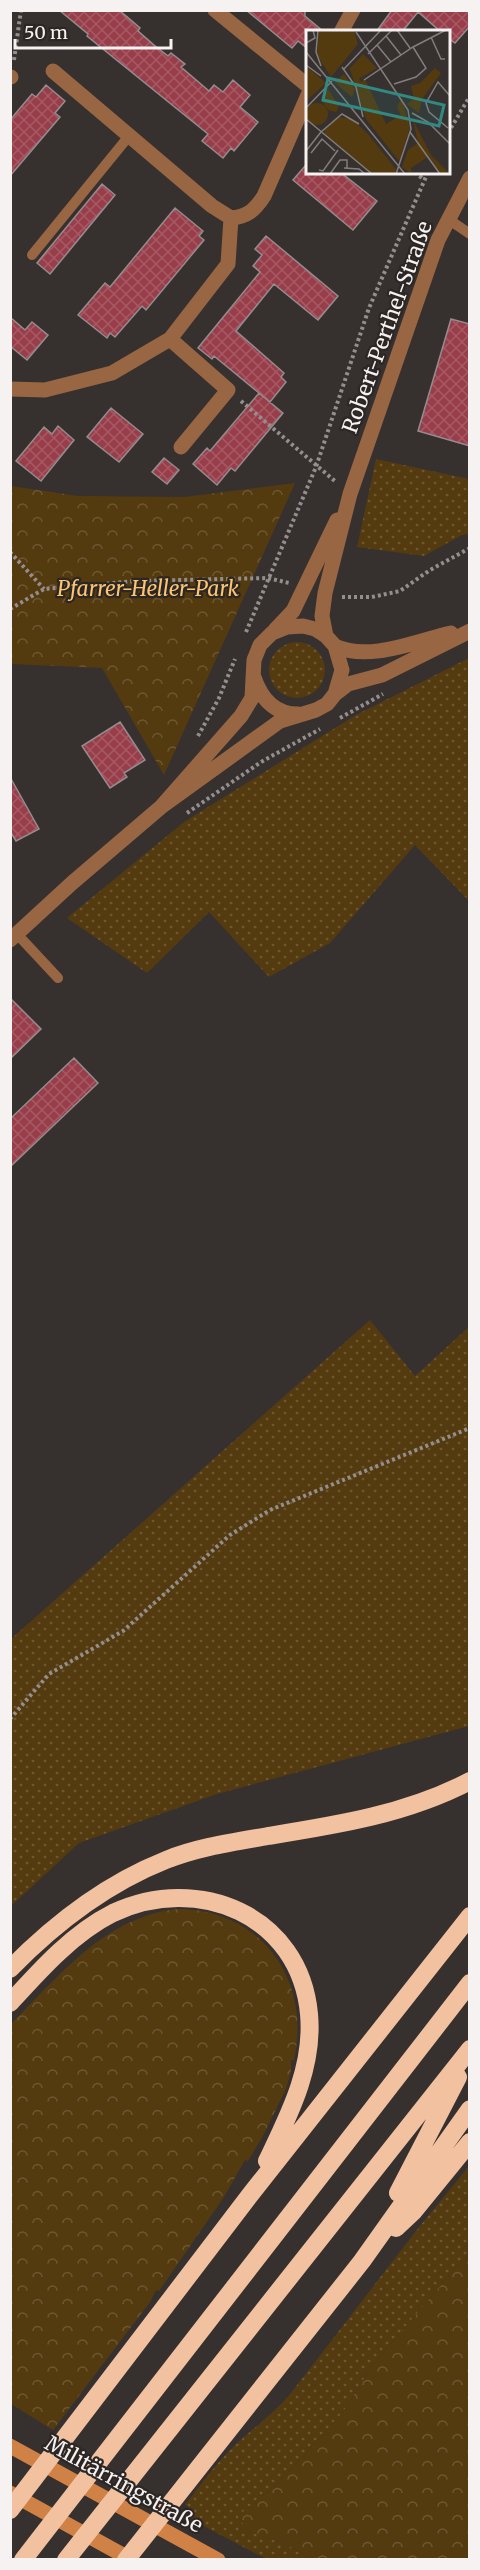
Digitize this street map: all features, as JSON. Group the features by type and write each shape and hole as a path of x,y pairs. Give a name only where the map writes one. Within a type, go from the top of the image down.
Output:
{"highway":[{"path":"10,1969 52,1929 86,1904 167,1859 228,1843 340,1824 392,1812 470,1781"},
{"path":"10,2003 70,1942 99,1922 136,1905 166,1899 201,1899 227,1905 255,1918 278,1940 296,1968 307,1998 309,2032 306,2066 292,2108 250,2195"},
{"path":"10,2510 250,2195 470,1916"},
{"path":"23,2559 470,1983"},
{"path":"66,2559 470,2049"},
{"path":"362,2261 470,2055"},
{"path":"126,2559 362,2261 470,2109"},
{"path":"362,2261 413,2212 470,2142"}],"main road":[{"name":"Militärringstraße","path":"10,2446 218,2559"},
{"path":"10,2493 132,2559"}],"street":[{"path":"215,10 306,84"},
{"path":"342,30 353,10"},
{"path":"53,71 212,206 231,218 242,217 255,209 264,196 306,100"},
{"name":"Robert-Perthel-Straße","path":"331,641 322,616 325,593 350,494 438,240 470,178"},
{"path":"10,389 45,390 112,373 170,339 228,264 231,218"},
{"path":"170,339 228,390 181,447"},
{"name":"Robert-Perthel-Straße","path":"272,633 293,610 350,494"},
{"path":"161,807 241,716 252,698 254,660 260,645 272,633 287,627 303,626 315,629 350,653 377,651 470,630"},
{"path":"14,937 72,883 161,807 280,721 321,707 348,684 382,675 470,630"},
{"path":"331,641 342,670 335,694"},
{"path":"253,676 259,692 269,704 279,711 304,714"}],"lane":[{"path":"32,255 129,136"},
{"path":"448,219 470,234"},
{"path":"14,937 58,978"}],"path":[{"path":"11,77 21,10"},
{"path":"450,131 470,96"},
{"path":"417,174 424,180"},
{"path":"242,641 316,467 369,308 427,174"},
{"path":"228,390 350,494"},
{"path":"339,604 340,597 372,597 400,591 430,570 470,548"},
{"path":"10,552 44,589"},
{"path":"10,609 44,589 137,581 268,578"},
{"path":"197,738 219,698 238,652"},
{"path":"334,721 385,693"},
{"path":"181,817 261,762 326,726"},
{"path":"10,1719 49,1674 123,1631 230,1535 270,1510 470,1428"}],"green space":[{"path":"376,459 469,479 469,534 462,535 424,556 357,547"},
{"name":"Pfarrer-Heller-Park","path":"295,483 164,775 102,668 11,664 11,486 78,496 184,497"},
{"path":"297,642 308,644 317,650 323,659 325,670 323,681 317,690 308,696 297,698 286,696 277,690 271,681 269,670 271,659 277,650 286,644"},
{"path":"469,658 469,901 415,845 330,943 269,977 209,912 147,973 67,918 184,822 356,715"},
{"path":"370,1320 415,1376 469,1327 469,1726 217,1794 79,1843 11,1906 11,1639"},
{"path":"177,1909 207,1912 233,1921 256,1936 274,1955 287,1977 295,2003 298,2031 294,2060 291,2060 291,2072 286,2089 248,2161 245,2160 224,2197 159,2291 156,2290 150,2302 53,2430 11,2404 11,2024 85,1951 105,1936 151,1914"},
{"path":"469,2166 469,2253 373,2364 343,2412 280,2481 238,2516 248,2531 286,2544 311,2559 266,2559 183,2515 189,2508 185,2505 209,2473 236,2444 291,2393"},
{"path":"469,2253 469,2559 311,2559 286,2544 248,2531 238,2516 280,2481 343,2412 373,2364"}],"building":[{"path":"59,10 119,10 140,28 138,31 154,45 168,56 171,53 185,64 181,67 209,91 214,85 223,92 233,80 250,95 240,107 258,122 234,151 231,148 223,158 202,141 208,134 87,36 88,34"},
{"path":"246,10 305,10 305,16 322,30 306,30 306,47 298,41 292,48"},
{"path":"392,10 470,10 470,26 455,43 450,39 450,30 439,30 418,12 404,30 377,30"},
{"path":"46,85 65,101 55,113 60,117 10,176 10,120 32,94 36,97"},
{"path":"305,166 306,174 343,174 377,201 353,230 293,180"},
{"path":"102,184 115,195 50,274 37,263"},
{"path":"175,208 203,231 199,236 204,240 146,310 142,306 115,337 110,333 107,338 78,315 105,283 110,287"},
{"path":"266,236 338,296 318,320 274,284 236,331 284,373 281,377 286,382 270,402 214,356 212,359 198,348 260,272 253,266 262,255 255,249"},
{"path":"10,317 25,330 32,322 48,335 27,360 10,346"},
{"path":"451,319 470,324 470,446 418,431"},
{"path":"259,393 283,413 235,471 231,468 217,485 193,464 207,448 210,451"},
{"path":"111,408 143,434 119,462 87,437"},
{"path":"58,426 74,440 41,481 16,461 44,427 52,434"},
{"path":"164,458 179,470 167,484 152,472"},
{"path":"120,722 145,760 124,773 127,777 110,788 82,746"},
{"path":"10,777 39,829 16,841 10,831"},
{"path":"10,998 41,1029 10,1059"},
{"path":"74,1058 98,1083 10,1167 10,1119"}]}
